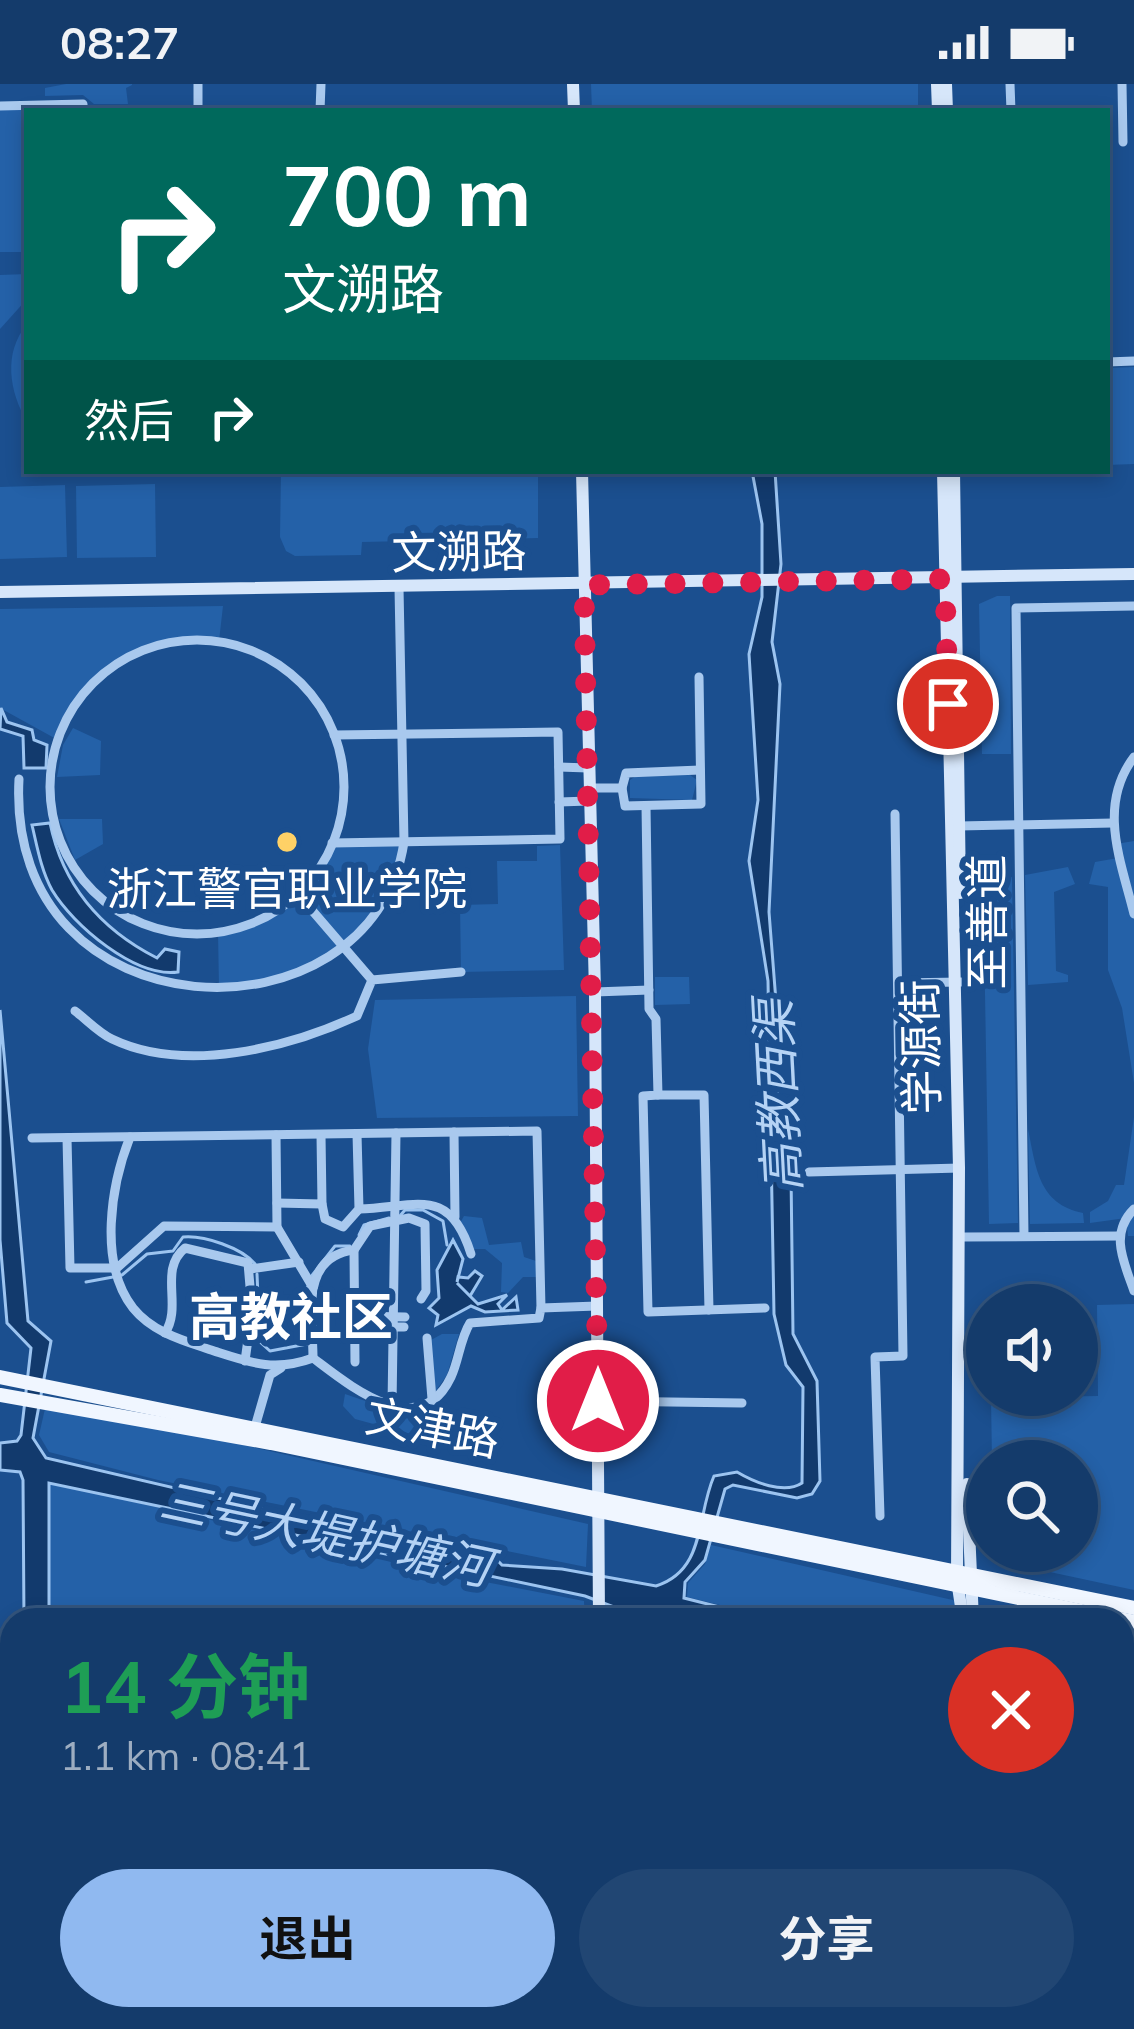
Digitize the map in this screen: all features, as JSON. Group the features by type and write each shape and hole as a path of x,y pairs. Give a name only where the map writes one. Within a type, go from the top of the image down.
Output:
{"main road":[{"path":"582,474 595,992 598,1608"},
{"name":"学源街","path":"943,474 959,826 958,982"},
{"name":"学源街","path":"954,474 950,579 963,1580 971,1608"},
{"name":"文溯路","path":"0,592 1134,574"},
{"name":"学源街","path":"961,1168 963,1608"},
{"name":"文津路","path":"0,1376 255,1427 598,1505"},
{"name":"文津路","path":"0,1395 1128,1608"},
{"name":"文津路","path":"963,1580 1077,1608"}],"street":[{"path":"1122,84 1124,142"},
{"path":"0,106 83,104 83,108"},
{"path":"19,779 24,850 38,889 88,948 144,976 185,988 232,988 284,978 365,927 390,898 404,842 399,588"},
{"name":"至善道","path":"1024,1236 1016,608 1134,607"},
{"path":"178,640 219,641 259,652 293,675 320,706 334,735 344,783 332,843 298,894 265,918 226,932 195,934 146,925 110,905 80,877 60,841 50,781 58,740 76,703 104,673 139,651 178,640"},
{"path":"699,676 701,805 625,806 626,772 700,770"},
{"path":"332,843 560,839 558,733 334,735"},
{"path":"1134,757 1116,789 1113,823 1134,914"},
{"path":"559,767 588,768"},
{"path":"559,802 622,788"},
{"path":"0,798 18,797"},
{"path":"646,806 649,1009 656,1019 658,1095"},
{"path":"880,1516 875,1357 903,1356 895,814"},
{"path":"959,826 1113,823"},
{"path":"298,894 372,980"},
{"path":"372,980 461,972"},
{"path":"75,1011 110,1039 153,1052 272,1049 356,1016 372,980"},
{"path":"898,983 958,982"},
{"path":"595,992 649,990"},
{"path":"709,1310 704,1095 643,1096 648,1312 709,1310 765,1308"},
{"path":"32,1138 537,1131 539,1318 470,1323 450,1379 433,1399 414,1408 363,1395 313,1358"},
{"path":"454,1132 455,1217 471,1254"},
{"path":"392,1406 399,1322 396,1133"},
{"path":"321,1135 325,1219 343,1227 358,1209 357,1134"},
{"path":"276,1135 277,1227 309,1281 313,1358"},
{"path":"130,1137 114,1194 118,1273 134,1308 165,1333 245,1361 281,1368"},
{"path":"67,1138 70,1268 118,1273"},
{"path":"809,1172 961,1168"},
{"path":"277,1203 322,1204"},
{"path":"355,1362 354,1250 370,1226 396,1214 440,1207 455,1217"},
{"path":"358,1209 418,1217 425,1224 426,1291 421,1299"},
{"path":"1134,1210 1120,1222 1119,1236 1134,1291"},
{"path":"118,1273 164,1226 277,1227"},
{"path":"211,1246 214,1226"},
{"path":"964,1237 1119,1236"},
{"path":"165,1333 174,1320 171,1275 176,1255 185,1248 211,1246 254,1269 251,1343 245,1361"},
{"path":"309,1281 327,1257 354,1250"},
{"path":"254,1269 299,1262"},
{"path":"541,1308 597,1306"},
{"path":"354,1322 399,1322"},
{"path":"427,1338 433,1399"},
{"path":"255,1427 270,1375 313,1358"},
{"path":"598,1401 742,1403"}],"shaded area":[{"path":"591,84 918,84 918,108 592,108"},
{"path":"132,85 126,88 128,104 94,104 83,95 45,96 45,88"},
{"path":"83,104 83,108 24,108 24,252 0,252 0,106"},
{"path":"24,274 24,302 0,329 0,275"},
{"path":"24,328 24,415 11,372"},
{"path":"1134,367 1134,464 1110,465 1110,368"},
{"path":"281,474 538,474 538,538 362,542 361,555 295,556 286,551 280,537"},
{"path":"155,484 156,557 77,558 76,486"},
{"path":"65,485 67,557 0,559 0,487"},
{"path":"1010,596 1011,754 982,754 979,604"},
{"path":"223,606 219,641 166,646 122,664 87,695 58,740 0,708 0,609"},
{"path":"73,728 101,741 100,775 57,777 63,745"},
{"path":"690,775 697,780 692,800 630,798 630,780 636,776"},
{"path":"59,819 102,819 103,844 75,860"},
{"path":"1134,841 1134,1083 1122,1008 1108,970 1108,887 1089,884 1095,862 1118,858 1116,844"},
{"path":"404,842 390,888 348,941 285,977 219,988 218,932 255,922 287,903 313,875 332,843"},
{"path":"560,845 564,970 461,972 460,905 498,904 497,861 537,861 537,846"},
{"path":"1068,867 1075,884 1054,892 1056,971 1068,975 1068,982 1028,985 1025,875"},
{"path":"1012,877 1018,1223 989,1224 983,878"},
{"path":"655,977 689,977 690,1004 655,1005"},
{"path":"576,996 578,1116 377,1118 368,1049 375,1000"},
{"path":"1134,1117 1134,1236 1128,1236 1126,1218 1090,1223 1090,1212 1108,1201 1116,1185 1124,1185"},
{"path":"1028,1129 1042,1182 1057,1201 1083,1213 1084,1223 1030,1224"},
{"path":"464,1216 482,1218 489,1245 521,1242 524,1257 536,1261 536,1277 523,1277 508,1293 501,1292 502,1263 485,1249 471,1249 460,1223"},
{"path":"1134,1304 1134,1590 1050,1572 1098,1572 1098,1440 992,1440 991,1416 1098,1416 1098,1305"},
{"path":"459,1334 447,1375 435,1392 431,1340"},
{"path":"345,1394 415,1418 414,1435 355,1419 343,1406"},
{"path":"47,1400 588,1524 586,1567 158,1480 49,1452 39,1435"},
{"path":"48,1482 434,1572 584,1601 584,1608 49,1608"},
{"path":"711,1545 957,1601 957,1608 732,1608 687,1597 688,1583 705,1564"}],"water":[{"path":"753,474 775,474 781,564 772,642 780,684 769,912 780,1053 776,1115 791,1173 793,1334 817,1381 820,1481 812,1494 797,1498 733,1485 725,1489 705,1560 685,1582 684,1598 724,1608 616,1608 585,1596 49,1483 49,1608 24,1608 23,1480 20,1472 0,1470 0,1443 17,1441 21,1435 31,1348 7,1323 0,1240 0,1010 28,1321 51,1341 33,1438 46,1458 496,1559 502,1565 562,1569 656,1586 684,1568 692,1555 714,1476 737,1472 778,1487 802,1483 803,1387 786,1365 774,1314 768,981 749,861 758,800 749,654 762,597 762,524"},
{"path":"1,708 7,722 32,730 34,740 47,745 46,768 24,768 23,736 0,729"},
{"path":"50,823 64,867 87,903 118,934 157,958 165,949 179,952 178,972 161,972 125,958 74,918 52,890 32,825"},
{"path":"453,1240 463,1259 458,1277 468,1278 475,1271 482,1276 470,1296 478,1304 507,1295 498,1304 502,1310 516,1297 518,1310 485,1312 471,1306 436,1325 438,1315 429,1308 439,1298 437,1270"}],"waterway":[{"path":"399,1217 405,1210 423,1210 443,1221 447,1245"},
{"path":"359,1235 364,1225 389,1218"},
{"path":"122,1275 147,1254 173,1251 183,1237 222,1244 255,1264"},
{"path":"310,1278 335,1246 350,1246"},
{"path":"257,1274 260,1342 270,1351 307,1344 308,1335"},
{"path":"86,1282 113,1277"},
{"path":"307,1287 307,1320"}],"place":[{"name":"浙江警官职业学院","path":"287,842"}],"district":[{"name":"高教社区","path":"291,1316"}],"route":[{"path":"598,1401 595,992 584,585 945,579 948,704"}],"water label":[{"name":"高教西渠","path":"777,1096"},
{"name":"三号大堤护塘河","path":"326,1533"}]}
